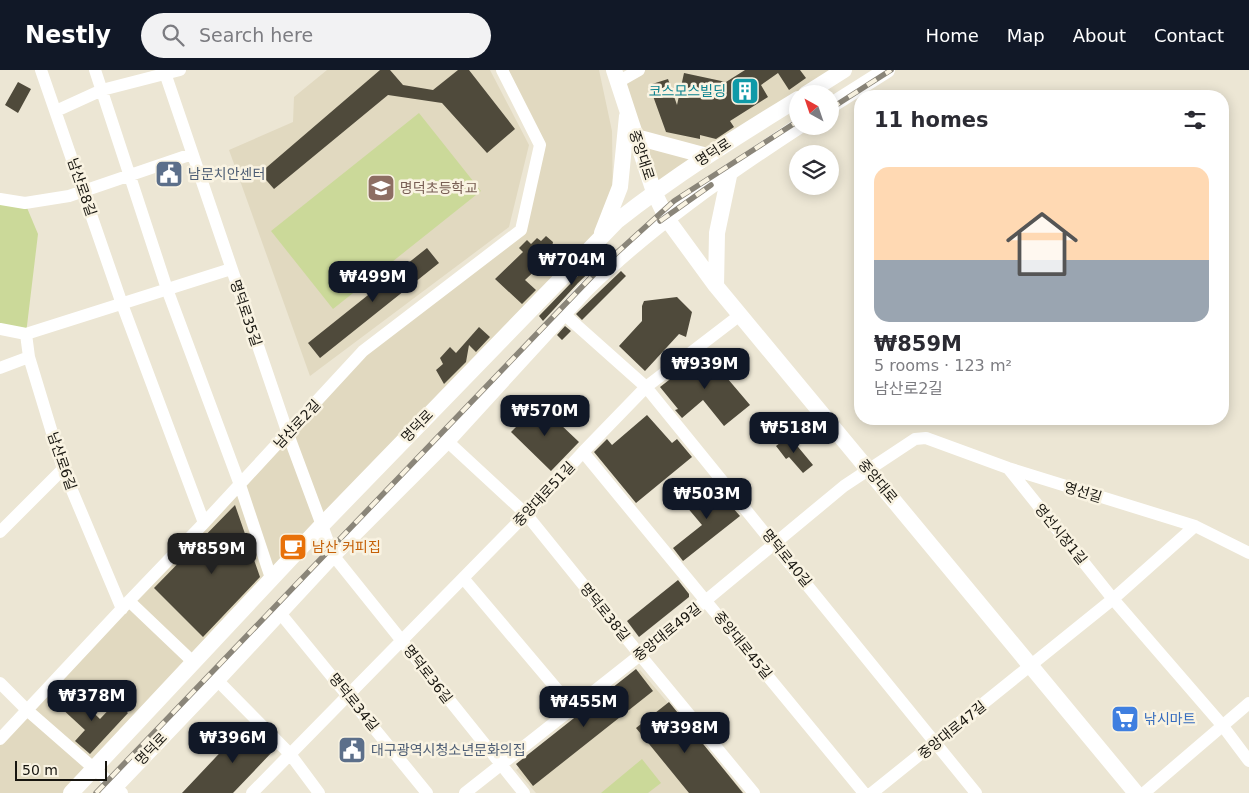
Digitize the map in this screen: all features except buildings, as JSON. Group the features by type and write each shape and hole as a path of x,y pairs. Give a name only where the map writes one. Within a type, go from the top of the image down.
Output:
{"main road":[{"path":"820,85 844,70"},
{"path":"839,100 882,71"},
{"name":"중앙대로","path":"616,76 654,192 667,219 716,286 1136,793"},
{"name":"명덕로","path":"71,793 192,661 322,524 617,221 654,192 707,156 789,105"},
{"path":"600,238 620,187 627,111"},
{"name":"명덕로","path":"115,791 333,555 447,441 607,268 730,171 789,133"},
{"path":"636,137 707,156"},
{"path":"716,286 717,233 730,171"}],"street":[{"name":"남산로8길","path":"41,70 122,304 204,523"},
{"path":"95,70 167,289 240,485 271,578"},
{"path":"56,111 102,90 164,72 180,70"},
{"name":"남산로2길","path":"0,739 288,434 363,351 521,230 540,145 502,70"},
{"path":"616,76 639,70"},
{"name":"명덕로35길","path":"164,72 288,434 333,555"},
{"path":"0,199 25,203 68,196 192,154"},
{"path":"0,329 26,334 231,269"},
{"name":"명덕로40길","path":"564,314 646,387 775,543 976,793"},
{"name":"중앙대로51길","path":"252,793 526,514 646,387 740,315"},
{"name":"남산로6길","path":"26,334 29,357 63,469 125,605"},
{"path":"0,368 29,357"},
{"name":"영선길","path":"914,439 926,438 1008,468 1195,526 1249,553"},
{"name":"중앙대로49길","path":"465,793 572,707 640,656 844,486 914,439"},
{"name":"명덕로38길","path":"447,441 526,514 640,656 754,793"},
{"name":"중앙대로45길","path":"583,452 864,793"},
{"name":"영선시장1길","path":"1008,468 1113,600 1222,725 1249,762"},
{"path":"3,524 63,469"},
{"path":"1031,665 1113,600 1195,526"},
{"name":"명덕로36길","path":"333,555 524,793"},
{"path":"463,578 572,707"},
{"path":"125,605 192,661"},
{"name":"명덕로34길","path":"280,613 427,793"},
{"name":"중앙대로47길","path":"872,793 1031,665"},
{"path":"217,680 290,754 320,793"},
{"path":"0,683 27,710 95,768 115,791"},
{"path":"1144,793 1249,703"}],"shaded area":[{"name":"명덕초등학교","path":"327,70 490,70 529,145 509,227 310,376 229,150 293,122 294,97"},
{"path":"503,70 599,70 612,131 613,204 600,238 75,793 0,793 0,739 363,351 521,230 540,145"},
{"path":"639,70 850,70 826,85 789,85 789,108 654,192 618,82"},
{"path":"640,670 744,793 536,793 516,770"}],"green space":[{"path":"419,113 481,191 333,309 271,231"},
{"path":"0,199 25,203 38,234 26,334 0,329"},
{"path":"642,759 661,783 648,793 601,793"}],"railway":[{"path":"860,90 891,70"},
{"path":"839,103 854,94"},
{"path":"96,793 600,268 674,201 789,127"},
{"path":"660,221 711,185"}],"place":[{"name":"코스모스빌딩","path":"745,91"},
{"name":"남문치안센터","path":"169,174"},
{"name":"명덕초등학교","path":"381,188"},
{"name":"남산 커피집","path":"293,547"},
{"name":"낚시마트","path":"1125,719"},
{"name":"대구광역시청소년문화의집","path":"352,750"}]}
